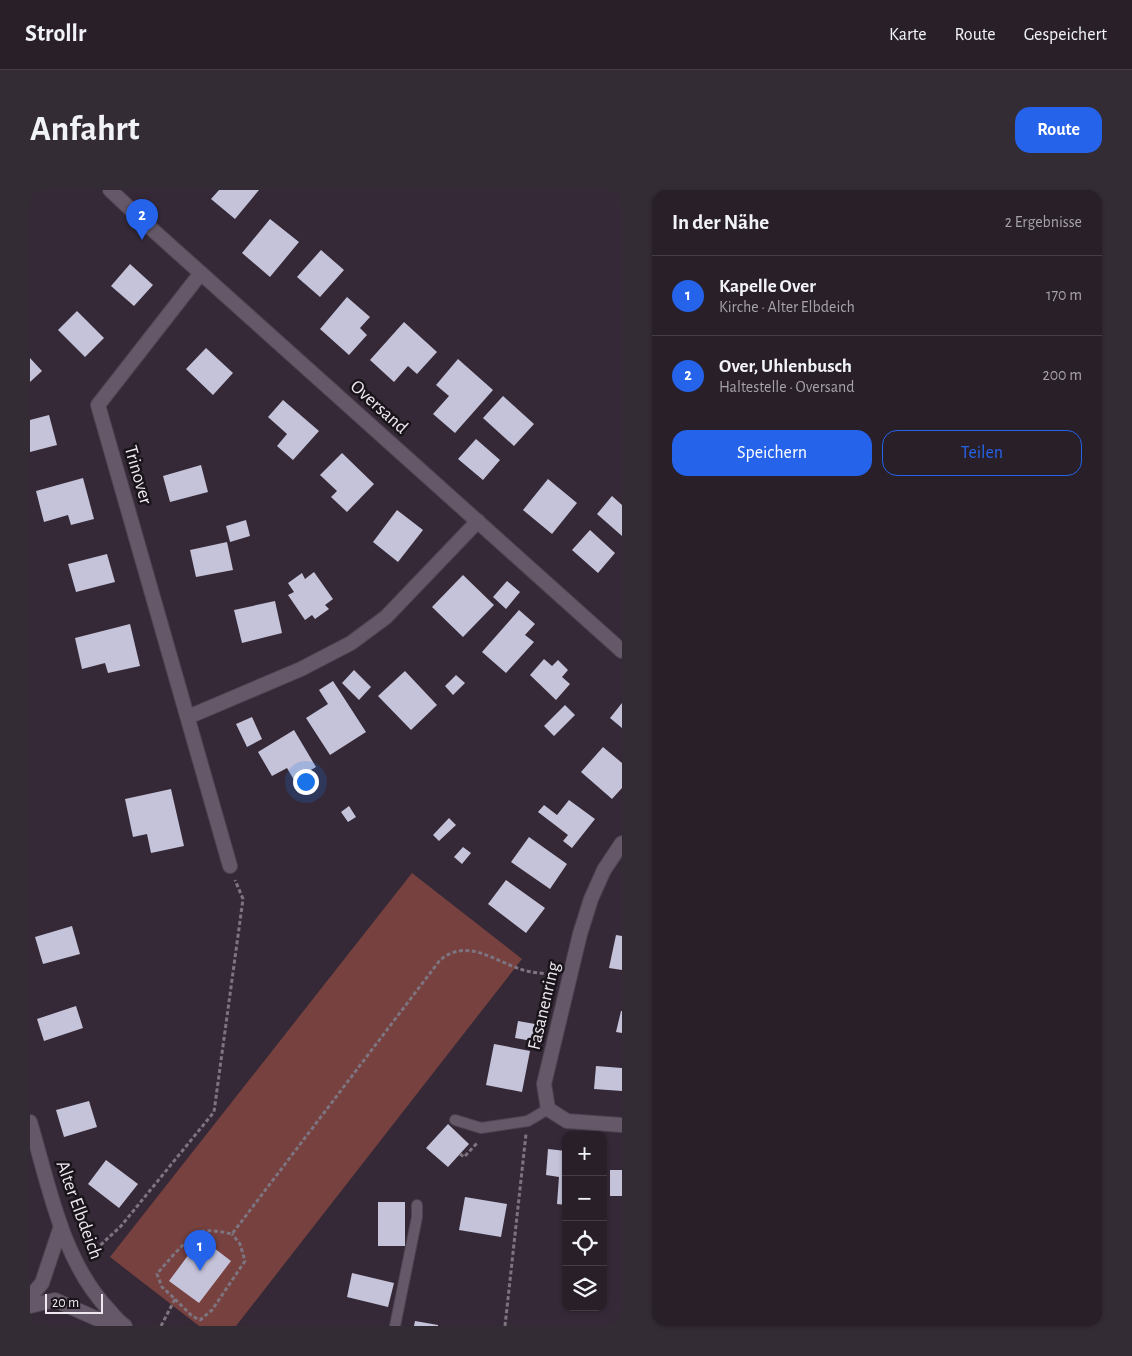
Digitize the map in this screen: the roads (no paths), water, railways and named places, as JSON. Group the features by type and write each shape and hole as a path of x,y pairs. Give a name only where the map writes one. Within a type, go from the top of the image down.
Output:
{"street":[{"name":"Oversand","path":"110,190 154,232 622,651"},
{"name":"Trinover","path":"202,273 98,405 230,866"},
{"path":"188,717 302,669 351,643 386,617 478,521"},
{"name":"Fasanenring","path":"548,1109 544,1084 580,934 591,899 604,870 622,843"},
{"path":"548,1109 567,1121 622,1125"},
{"name":"Alter Elbdeich","path":"30,1122 61,1226 77,1267 98,1298 125,1326"},
{"path":"30,1297 42,1283 61,1226"},
{"path":"30,1306 55,1300 113,1326"}],"lane":[{"path":"455,1120 481,1128 528,1121 548,1109"},
{"path":"395,1326 417,1217 417,1205"}],"place":[{"name":"Over, Uhlenbusch","path":"142,240"},
{"name":"Kapelle Over","path":"200,1271"}]}
